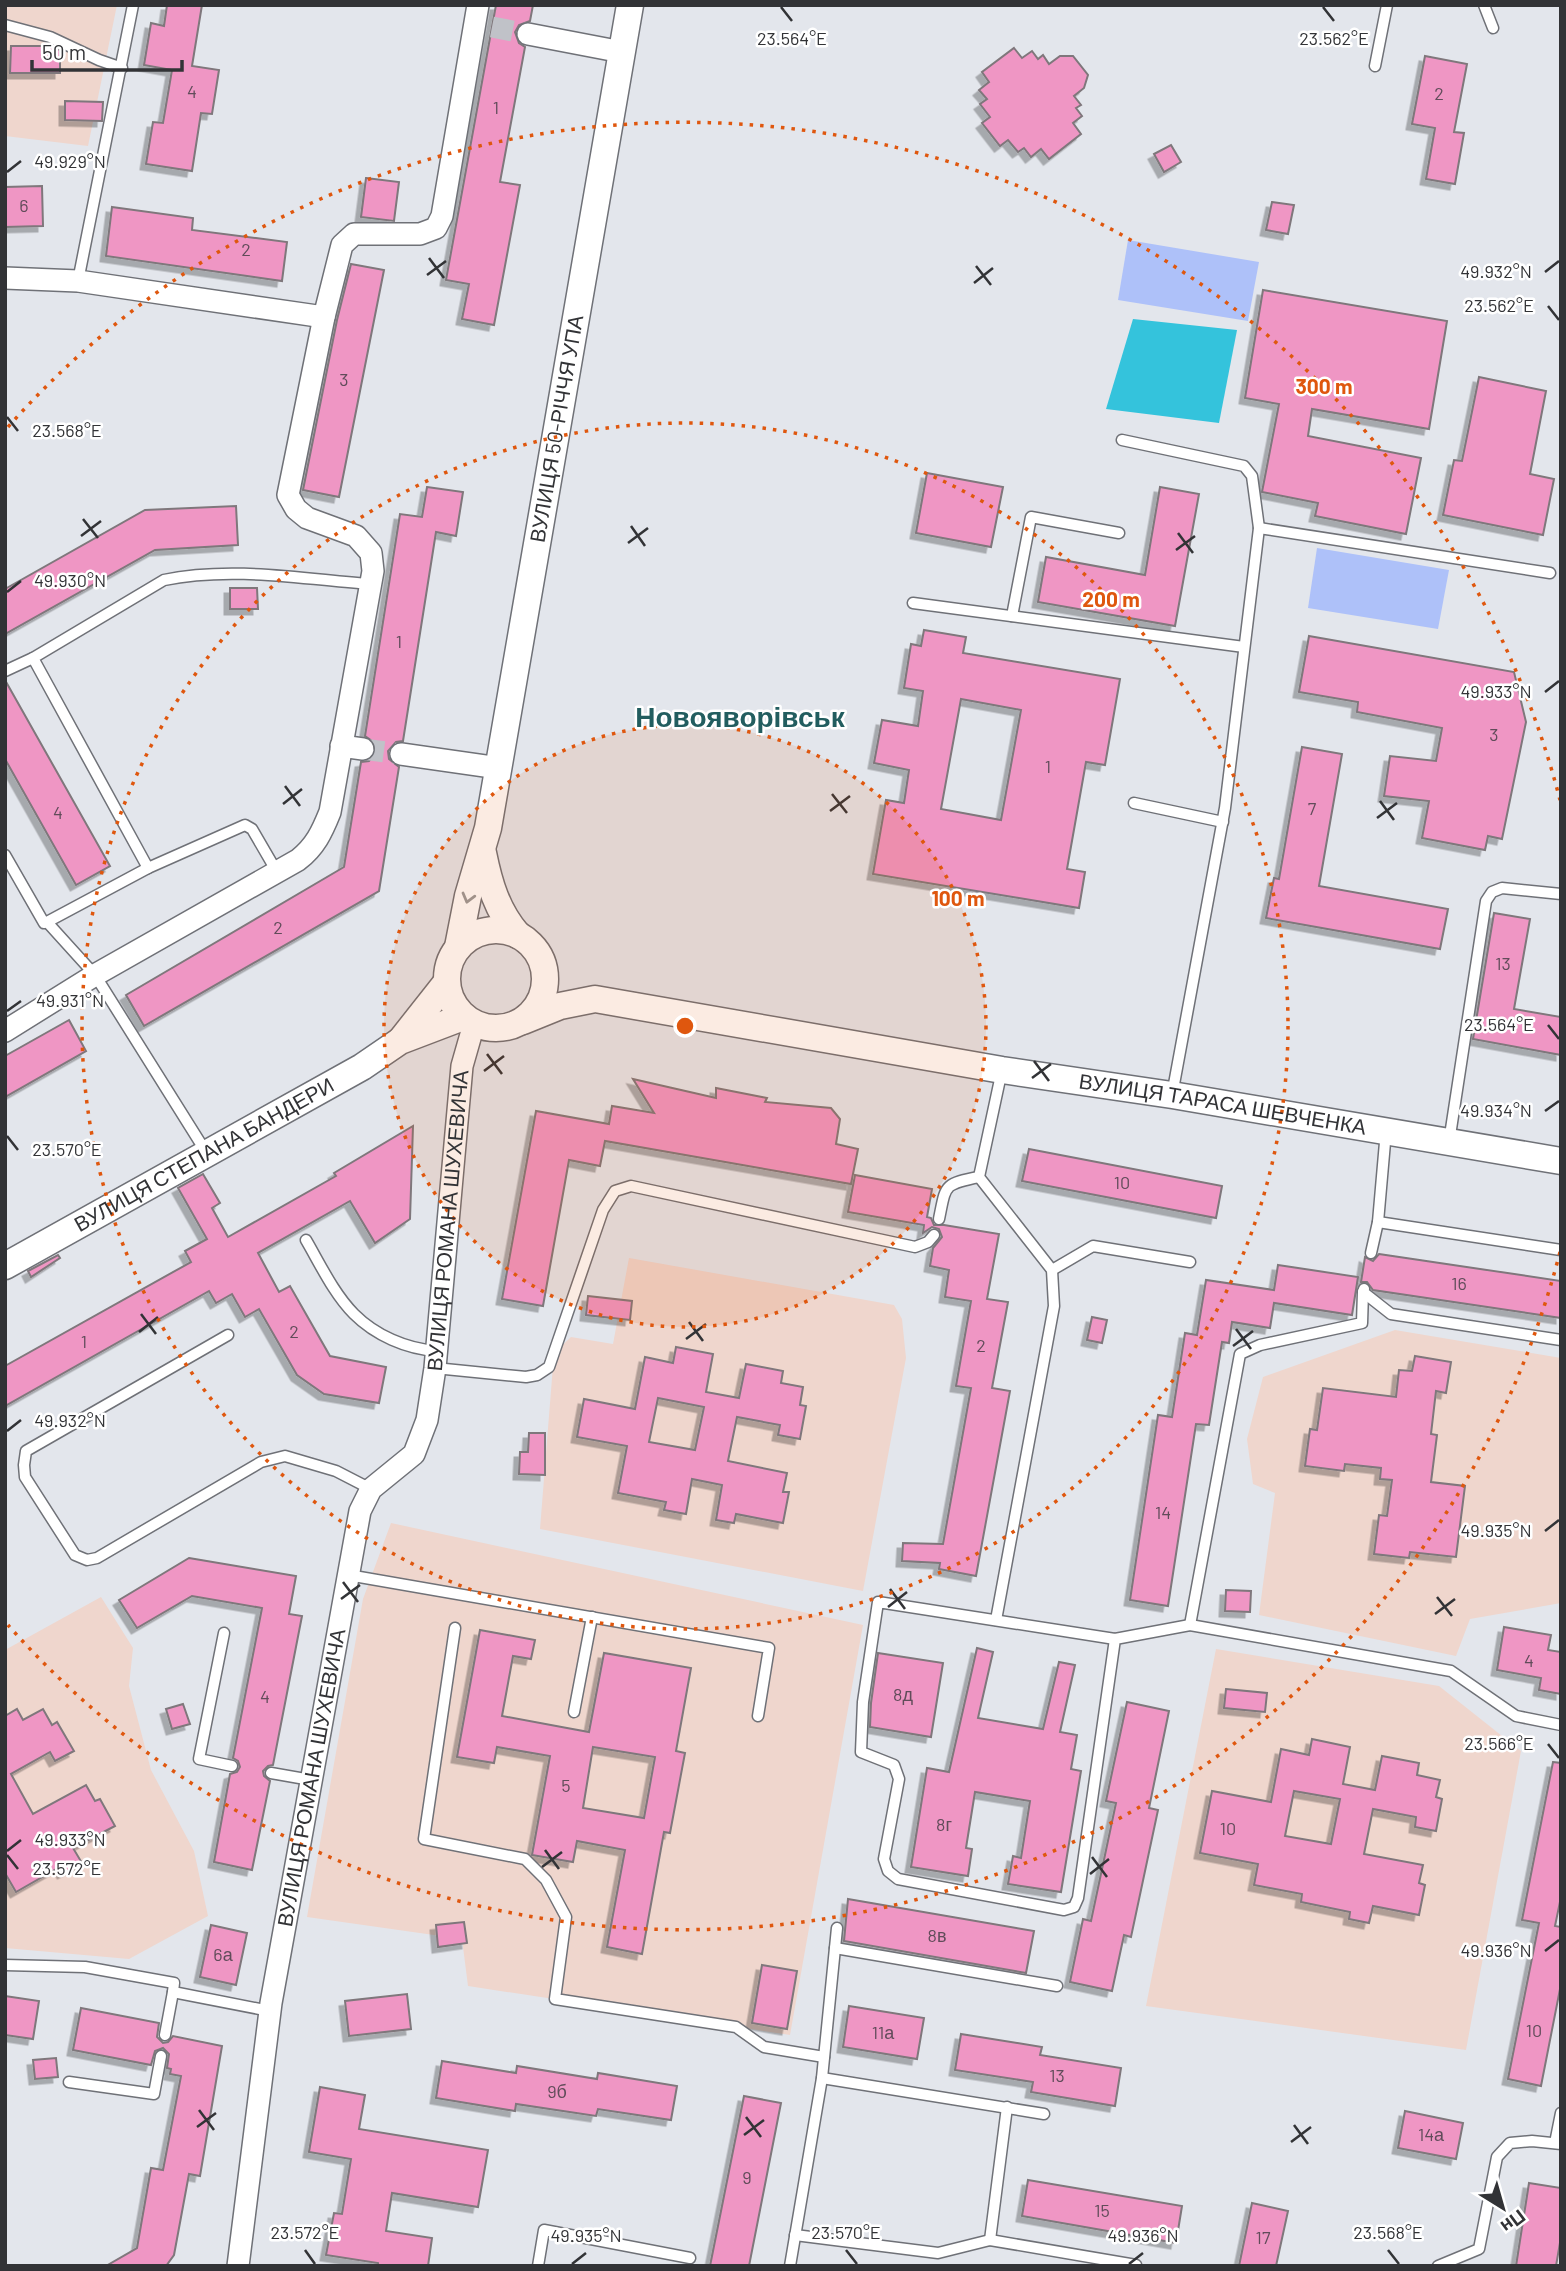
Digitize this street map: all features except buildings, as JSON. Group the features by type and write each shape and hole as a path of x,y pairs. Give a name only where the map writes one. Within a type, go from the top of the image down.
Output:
{"street":[{"name":"ВУЛИЦЯ 50-РІЧЧЯ УПА","path":"458,947 499,768 630,5"},
{"path":"5,1031 95,975 277,872 311,850 321,833 330,812 373,570 371,553 356,536 307,518 296,509 288,495 324,317 342,245 354,234 420,234 436,228 442,216 482,19"},
{"path":"528,34 622,52"},
{"path":"5,278 78,282 324,317"},
{"path":"341,746 363,749"},
{"path":"401,754 499,768"},
{"name":"ВУЛИЦЯ 50-РІЧЧЯ УПА","path":"482,851 499,908 518,934"},
{"path":"492,930 518,934 528,942 543,963 545,989 540,1001 523,1021 512,1026 486,1028 468,1020 454,1007 446,983 447,970 458,947 480,932 492,930"},
{"name":"ВУЛИЦЯ ТАРАСА ШЕВЧЕНКА","path":"543,963 595,999"},
{"name":"ВУЛИЦЯ СТЕПАНА БАНДЕРИ","path":"5,1266 362,1067 400,1041 446,983"},
{"name":"ВУЛИЦЯ ТАРАСА ШЕВЧЕНКА","path":"523,1021 560,1006 595,999 1002,1070 1172,1095 1561,1161"},
{"name":"ВУЛИЦЯ СТЕПАНА БАНДЕРИ","path":"400,1041 468,1020"},
{"name":"ВУЛИЦЯ РОМАНА ШУХЕВИЧА","path":"238,2266 270,2011 360,1511 371,1489 414,1454 427,1420 436,1359 468,1020"}],"lane":[{"path":"78,282 133,5"},
{"path":"1376,66 1387,5"},
{"path":"1484,5 1493,28"},
{"path":"5,25 50,37 122,68"},
{"path":"1122,440 1244,466 1252,476 1259,528 1223,822 1172,1095"},
{"path":"1012,616 1031,517 1119,533"},
{"path":"1259,528 1550,573"},
{"path":"5,671 33,658 164,580 185,575 255,575 370,584"},
{"path":"913,603 1244,647"},
{"path":"33,658 148,868"},
{"path":"1133,803 1223,822"},
{"path":"47,922 148,868 245,825 252,829 277,872"},
{"path":"5,855 44,923 47,922 95,975 206,1153"},
{"path":"1449,1142 1486,901 1492,892 1502,888 1561,894"},
{"path":"979,1177 1002,1070"},
{"path":"1371,1253 1378,1222 1386,1131"},
{"path":"939,1219 945,1191 953,1182 979,1177"},
{"path":"979,1177 1052,1270 1054,1306 996,1620"},
{"path":"306,1240 329,1280 354,1313 391,1340 423,1350 436,1359 526,1377 537,1376 549,1367 603,1210 615,1191 631,1186 915,1247 928,1242 934,1236"},
{"path":"1378,1222 1561,1250"},
{"path":"1052,1270 1093,1246 1190,1262"},
{"path":"1190,1625 1240,1354 1260,1345 1362,1323 1364,1290 1391,1314 1561,1340"},
{"path":"228,1335 26,1451 23,1465 26,1478 75,1555 88,1560 97,1558 261,1462 285,1456 336,1471 371,1489"},
{"path":"348,1575 769,1648 758,1716"},
{"path":"1115,1639 1079,1898 1074,1908 1064,1910 898,1879 888,1871 884,1859 899,1779 894,1765 861,1752 863,1702 878,1602 1115,1639 1190,1625 1451,1671 1516,1716 1561,1725"},
{"path":"573,1712 592,1617"},
{"path":"455,1628 424,1839 525,1859 546,1880 566,1917 555,1999 736,2026 764,2047 824,2057"},
{"path":"224,1633 199,1759 232,1766"},
{"path":"271,1773 311,1780"},
{"path":"790,2266 822,2077 837,1928"},
{"path":"835,1948 1057,1986"},
{"path":"5,1965 85,1967 174,1983 165,2035"},
{"path":"173,1992 270,2011"},
{"path":"69,2082 154,2094 161,2056"},
{"path":"822,2077 1044,2114"},
{"path":"990,2240 1007,2107"},
{"path":"1438,2266 1479,2249 1497,2157 1510,2143 1532,2141 1558,2144 1561,2113"},
{"path":"538,2266 544,2230 690,2258"},
{"path":"795,2235 938,2253 990,2240 1136,2264"}],"shaded area":[{"path":"5,5 117,5 88,146 5,136"},
{"path":"1128,240 1259,262 1248,321 1118,300"},
{"path":"1133,319 1237,330 1219,423 1106,409"},
{"path":"1317,548 1449,570 1438,629 1308,608"},
{"path":"629,1258 894,1305 902,1319 906,1358 863,1591 540,1529 554,1353 571,1337 613,1344"},
{"path":"1395,1330 1561,1358 1561,1603 1470,1619 1456,1656 1259,1615 1275,1493 1253,1484 1247,1439 1263,1377"},
{"path":"391,1523 863,1625 790,2035 468,1986 462,1939 307,1917 363,1599"},
{"path":"101,1597 133,1648 129,1686 151,1770 194,1851 208,1916 129,1959 5,1948 5,1650"},
{"path":"1216,1649 1439,1686 1521,1751 1466,2050 1146,2006"}],"tunnel":[{"path":"492,27 528,34"},
{"path":"363,749 401,754"}],"district":[{"name":"Новояворівськ","path":"740,717"}]}
